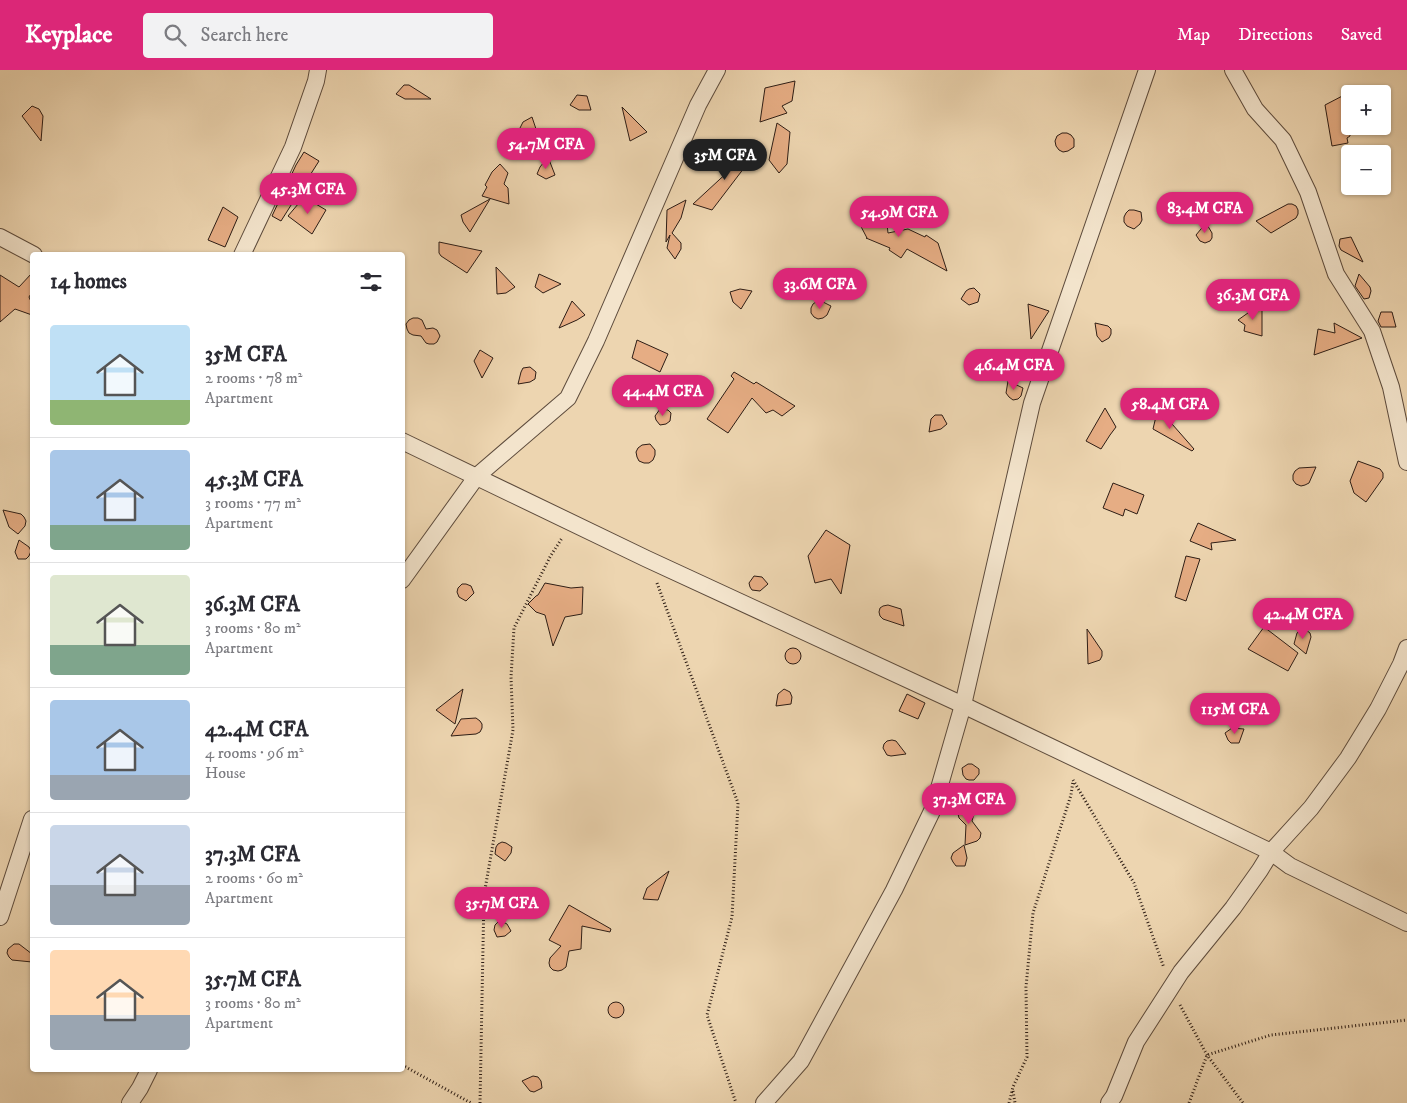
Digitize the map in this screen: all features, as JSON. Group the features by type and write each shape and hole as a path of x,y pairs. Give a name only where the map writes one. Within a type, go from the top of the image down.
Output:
{"street":[{"path":"243,252 293,147 318,70"},
{"path":"405,576 477,476 568,398 596,341 698,104 717,70"},
{"path":"764,1103 801,1061 894,890 933,809 963,704 1032,403 1148,70"},
{"path":"1233,70 1255,108 1283,140 1308,192 1336,274 1372,331 1391,387 1407,462"},
{"path":"0,237 30,253"},
{"path":"405,442 647,559 963,704 1271,852 1290,866 1407,923"},
{"path":"1109,1103 1114,1096 1136,1042 1181,972 1233,908 1271,852 1311,808 1348,758 1378,709 1407,648"},
{"path":"0,917 30,825"},
{"path":"130,1103 148,1072"}],"path":[{"path":"480,1103 484,895 513,730 511,677 514,628 550,557 571,522"},
{"path":"647,559 665,602 738,803 732,918 707,1015 736,1103"},
{"path":"1009,1103 1013,1087 1027,1057 1026,987 1033,913 1071,795 1075,758"},
{"path":"1073,780 1134,883 1171,988 1206,1055 1243,1103"},
{"path":"1206,1055 1271,1035 1407,1020"},
{"path":"1189,1103 1206,1055"},
{"path":"405,1068 471,1103"},
{"path":"1013,1087 1015,1103"}],"building":[{"path":"795,81 792,101 782,106 787,113 760,122 765,88"},
{"path":"404,85 409,85 431,99 405,99 396,94"},
{"path":"577,95 587,96 591,110 579,110 570,105"},
{"path":"1341,97 1341,135 1350,135 1347,138 1348,143 1332,146 1325,105"},
{"path":"32,106 39,109 43,116 41,141 22,116"},
{"path":"622,107 647,132 630,141"},
{"path":"532,117 536,129 531,136 519,130 523,122"},
{"path":"777,123 790,132 787,164 779,173 769,160"},
{"path":"1062,133 1071,135 1074,139 1074,147 1063,152 1056,146 1055,141 1057,136"},
{"path":"757,151 712,210 693,204 732,168 736,152"},
{"path":"304,152 319,161 281,221 272,216"},
{"path":"548,157 555,175 546,179 537,174"},
{"path":"500,164 508,173 504,184 508,188 509,204 482,196 492,172"},
{"path":"304,197 326,210 312,234 288,216"},
{"path":"490,199 470,232 463,222 461,215"},
{"path":"686,200 681,218 672,233 681,243 681,249 675,259 667,248 670,235 666,242 667,210"},
{"path":"1288,204 1296,206 1298,214 1296,218 1271,233 1256,221"},
{"path":"876,205 886,215 888,233 908,229 925,237 926,235 938,243 947,271 907,249 901,258 889,250 890,248 866,238 856,217"},
{"path":"223,207 238,217 225,247 208,240"},
{"path":"1129,210 1141,212 1142,220 1134,229 1127,226 1124,222 1124,217"},
{"path":"1206,223 1212,233 1212,238 1205,243 1200,241 1196,235"},
{"path":"1351,237 1363,262 1341,250 1339,246 1340,239"},
{"path":"439,242 482,251 467,273 441,256 439,253"},
{"path":"496,267 515,287 506,293 497,294"},
{"path":"539,274 561,284 543,293 535,287"},
{"path":"1359,274 1370,287 1369,298 1364,299 1355,286"},
{"path":"0,275 19,287 30,275 30,314 15,309 0,322"},
{"path":"974,288 980,294 978,302 969,305 961,299 966,291"},
{"path":"740,289 752,291 741,309 733,302 730,292"},
{"path":"572,301 585,315 559,328"},
{"path":"821,301 831,306 827,315 818,319 811,313 811,308 813,304"},
{"path":"1262,303 1262,336 1244,331 1245,325 1238,320"},
{"path":"1028,304 1049,311 1031,339"},
{"path":"1381,312 1392,312 1396,327 1381,327 1378,321"},
{"path":"413,318 422,320 426,329 433,328 437,330 440,336 437,342 429,344 421,336 409,333 406,324"},
{"path":"1095,323 1108,326 1111,329 1109,338 1102,342 1097,336"},
{"path":"1334,323 1362,338 1314,355 1318,329 1335,333"},
{"path":"637,340 668,354 660,372 632,358"},
{"path":"480,350 493,358 482,378 474,361"},
{"path":"530,367 536,372 535,379 518,384 523,368"},
{"path":"734,372 754,384 756,382 795,406 782,416 773,410 766,413 752,398 728,433 707,419 734,379 731,376"},
{"path":"1008,381 1023,388 1018,399 1013,400 1006,393"},
{"path":"1105,408 1116,427 1101,449 1086,441"},
{"path":"1158,408 1194,449 1192,451 1153,429"},
{"path":"660,409 668,410 671,413 670,421 666,424 660,425 656,420 655,416"},
{"path":"935,415 942,415 947,424 941,429 929,432 931,419"},
{"path":"650,444 655,450 653,460 649,463 639,461 636,452 638,448 642,445"},
{"path":"1358,461 1380,469 1383,473 1383,478 1366,502 1354,493 1350,481"},
{"path":"1316,467 1309,483 1301,486 1293,480 1295,471 1299,468"},
{"path":"1113,483 1144,495 1137,514 1125,509 1123,516 1103,508"},
{"path":"3,510 21,514 24,517 26,521 25,526 18,534 9,527"},
{"path":"1198,523 1236,540 1211,543 1212,550 1190,541"},
{"path":"826,530 850,545 841,594 831,579 815,583 808,556"},
{"path":"19,540 30,549 29,556 26,559 18,559 15,552"},
{"path":"1186,556 1200,559 1186,601 1175,597"},
{"path":"754,576 762,577 768,584 760,591 752,590 750,587 749,583"},
{"path":"545,583 571,588 583,587 582,614 565,617 553,646 545,615 536,612 528,604 538,595"},
{"path":"462,584 471,586 474,593 466,601 459,597 457,592"},
{"path":"888,605 901,609 904,626 883,619 880,616 880,608"},
{"path":"1264,627 1298,653 1288,671 1248,649"},
{"path":"1087,629 1102,651 1100,660 1088,664"},
{"path":"1301,630 1306,630 1310,633 1311,637 1306,654 1294,644 1297,633"},
{"path":"790,648 796,648 801,653 799,662 790,664 785,659 785,653"},
{"path":"463,689 455,724 436,710"},
{"path":"784,689 790,692 792,697 791,704 776,706 778,694"},
{"path":"907,694 925,703 918,719 899,711"},
{"path":"476,718 482,724 480,732 451,736 461,719"},
{"path":"1232,728 1244,729 1239,743 1231,743 1228,740 1225,733"},
{"path":"892,740 896,741 906,754 887,755 883,748 884,744"},
{"path":"972,764 979,769 979,774 974,780 966,779 963,775 962,768"},
{"path":"966,806 973,808 972,821 981,833 977,841 965,845 966,825 959,818 958,814 959,810"},
{"path":"502,842 512,847 511,853 505,861 495,854 496,847"},
{"path":"964,845 967,858 965,866 956,866 951,858 953,853"},
{"path":"669,871 658,900 643,899 647,888"},
{"path":"569,905 611,929 610,932 582,926 581,949 569,951 566,967 558,971 553,970 549,963 550,958 561,946 549,940"},
{"path":"498,922 507,924 511,931 505,936 497,937 494,930"},
{"path":"14,944 19,944 30,952 30,962 12,960 7,953 8,949"},
{"path":"616,1002 622,1004 624,1010 622,1016 616,1018 610,1016 608,1010 610,1004"},
{"path":"533,1076 538,1077 541,1081 542,1088 534,1092 530,1091 522,1081"}]}
